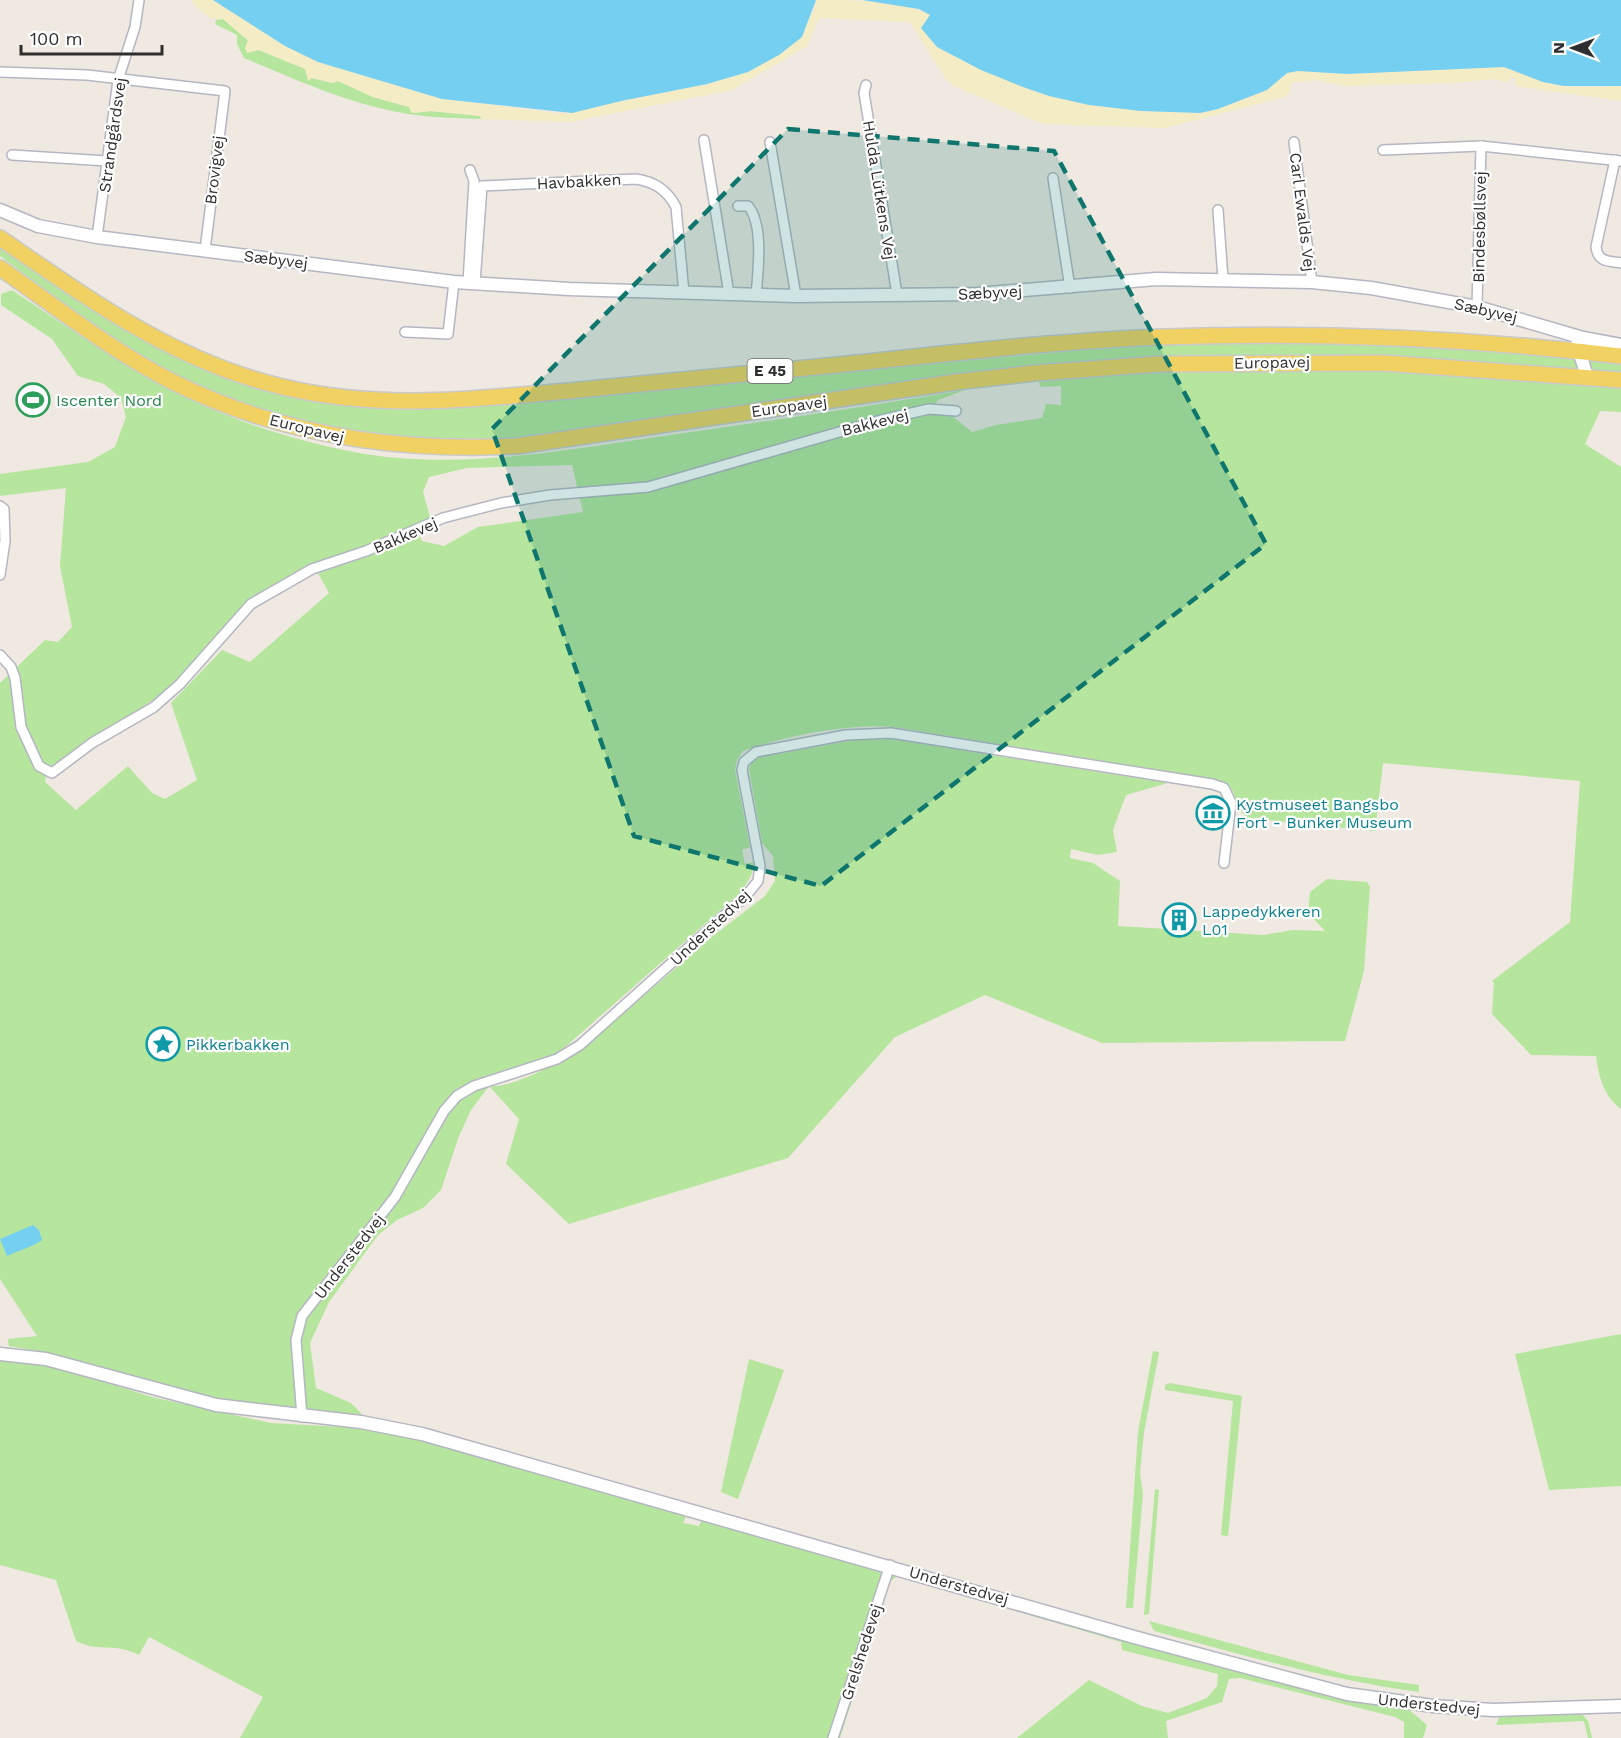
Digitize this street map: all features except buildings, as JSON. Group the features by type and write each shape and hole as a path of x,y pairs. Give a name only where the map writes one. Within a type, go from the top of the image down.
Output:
{"main road":[{"name":"Europavej","path":"0,238 142,333 182,353 275,386 357,400 454,402 1033,345 1160,337 1289,335 1384,338 1580,351 1621,356"},
{"name":"Europavej","path":"0,268 143,365 211,399 309,430 355,440 450,448 517,446 967,381 1159,364 1384,363 1621,380"}],"street":[{"name":"Strandgårdsvej","path":"98,237 118,80 135,27 139,0"},
{"path":"0,72 87,75 118,80"},
{"name":"Brovigvej","path":"118,80 225,91 205,250"},
{"name":"Hulda Lütkens Vej","path":"866,85 864,93 897,294"},
{"path":"704,140 729,294"},
{"path":"770,142 796,296"},
{"name":"Carl Ewalds Vej","path":"1294,142 1312,282"},
{"path":"1383,150 1481,146 1618,160 1596,247 1597,255 1602,260 1621,263"},
{"name":"Bindesbøllsvej","path":"1478,307 1481,146"},
{"path":"12,155 107,161"},
{"path":"470,170 474,181 471,283"},
{"path":"1053,178 1070,288"},
{"name":"Havbakken","path":"471,283 482,186 636,179 649,181 660,188 670,195 676,207 684,293"},
{"path":"738,206 748,206 753,212 758,242 756,295"},
{"name":"Sæbyvej","path":"0,210 38,226 98,237 471,283 796,296 977,294 1156,279 1312,282 1371,288 1478,307 1583,338 1621,345"},
{"path":"1218,210 1223,279"},
{"path":"405,332 448,334 454,282"},
{"name":"Sæbyvej","path":"1535,322 1565,336 1577,345 1580,351"},
{"path":"1580,351 1587,376"},
{"name":"Bakkevej","path":"0,655 11,667 15,678 21,727 39,766 52,773 92,743 154,706 180,684 251,604 312,569 366,551 443,518 501,503 550,495 648,487 881,420 930,409 956,411"},
{"path":"0,506 4,509 5,541 0,575"},
{"name":"Understedvej","path":"302,1417 296,1340 302,1316 395,1197 444,1111 457,1096 474,1086 534,1069 580,1045 745,897 758,881 760,866 742,770 749,757 756,752 846,735 891,734 1212,784 1224,788 1231,803 1224,862"},
{"name":"Understedvej","path":"0,1354 46,1359 216,1405 302,1417 361,1422 422,1434 890,1565 1134,1637 1347,1694 1433,1706 1493,1710 1621,1706"},
{"name":"Grelshedevej","path":"833,1738 890,1565"}],"highlighted area":[{"path":"788,129 1054,151 1266,544 821,886 634,836 492,429"}],"green space":[{"path":"223,19 259,50 305,69 312,78 333,83 338,81 373,97 409,107 412,113 431,111 481,116 481,119 432,117 394,111 350,100 307,84 244,58 237,44 237,35 215,24 216,20"},
{"path":"0,244 126,328 206,370 377,407 469,407 1157,343 1236,341 1402,344 1577,357 1580,369 1360,356 1165,357 507,441 398,439 298,422 232,400 170,372 141,356 69,308 0,256"},
{"path":"12,290 128,366 190,400 236,419 330,447 390,457 426,460 535,454 804,416 965,390 938,400 930,413 952,416 972,432 996,425 1042,418 1046,404 1061,405 1061,386 1040,387 1039,382 1158,371 1384,369 1621,387 1621,412 1600,411 1585,444 1621,467 1621,1109 1606,1092 1596,1056 1531,1055 1492,1014 1494,983 1492,981 1570,922 1580,781 1383,763 1375,831 1247,818 1241,811 1232,790 1222,782 1212,779 894,727 838,729 778,740 743,751 737,760 735,770 750,847 742,850 745,864 753,862 753,871 739,894 556,1055 476,1079 489,1086 471,1110 459,1136 441,1190 423,1208 397,1220 378,1235 329,1302 310,1343 316,1388 351,1403 362,1414 354,1418 306,1414 207,1398 43,1352 9,1346 8,1339 37,1336 0,1279 0,683 45,640 58,642 72,627 60,566 66,488 0,496 0,474 88,462 115,447 126,417 121,398 104,384 78,376 52,339 1,305 1,294","holes":["572,465 583,512 478,527 444,546 422,541 418,533 430,517 423,492 429,477 467,468","313,564 329,593 250,662 222,650 171,703 197,780 165,799 152,793 128,766 76,810 45,782 47,768 52,768 178,683 247,600"]},
{"path":"1589,358 1621,362 1621,373 1592,370"},
{"path":"891,739 1168,783 1126,795 1113,830 1117,852 1098,855 1071,849 1070,858 1093,863 1120,881 1118,926 1264,935 1292,930 1325,931 1308,913 1310,892 1327,879 1367,882 1370,887 1364,971 1345,1041 1102,1043 985,995 895,1037 788,1158 569,1224 506,1164 519,1119 489,1086 498,1086 522,1079 582,1049 713,936 765,896 775,881 773,856 762,843 749,769 752,762 760,757 854,740"},
{"path":"1621,1334 1621,1486 1549,1490 1515,1354"},
{"path":"1153,1351 1159,1352 1144,1432 1140,1473 1143,1494 1133,1608 1126,1608 1138,1432"},
{"path":"749,1359 784,1370 738,1499 721,1492"},
{"path":"0,1360 48,1364 152,1397 271,1423 343,1427 423,1438 687,1514 683,1523 699,1526 702,1519 1407,1708 1427,1725 1423,1738 1404,1738 1404,1722 1395,1717 1240,1678 1229,1679 1222,1702 1166,1721 1168,1738 1017,1738 1089,1680 1142,1706 1168,1713 1207,1698 1217,1686 1218,1674 1122,1650 1121,1642 897,1576 890,1582 840,1738 240,1738 263,1697 149,1637 139,1655 122,1649 85,1645 76,1641 56,1580 0,1565"},
{"path":"1170,1383 1242,1396 1228,1536 1221,1535 1233,1401 1165,1390 1165,1385"},
{"path":"1155,1489 1159,1490 1149,1614 1144,1615"},
{"path":"1149,1621 1348,1675 1419,1685 1419,1692 1352,1681 1253,1658 1154,1631"},
{"path":"1582,1714 1588,1721 1592,1738 1588,1738 1584,1721 1496,1725 1500,1715"}],"sand":[{"path":"191,0 213,0 285,46 318,62 442,99 556,113 572,113 707,84 748,72 813,13 816,0 875,2 918,10 931,15 921,28 937,47 1022,87 1090,105 1141,111 1200,113 1218,109 1267,90 1287,73 1298,71 1347,74 1494,67 1563,86 1621,86 1621,101 1515,86 1516,79 1510,77 1507,83 1495,79 1452,83 1345,86 1316,80 1291,83 1290,92 1285,97 1165,128 1043,124 954,86 945,78 910,22 819,18 807,46 732,90 570,122 481,119 480,116 431,111 412,113 409,107 373,97 338,81 333,83 312,78 308,81 305,69 259,50 247,53 245,48 248,40 223,19 205,14"}],"water":[{"path":"213,0 816,0 802,37 779,55 748,72 707,84 572,113 442,99 318,62 285,46"},
{"path":"862,0 1621,0 1621,86 1564,86 1543,82 1504,67 1347,74 1298,71 1287,73 1267,90 1218,109 1200,113 1141,111 1089,105 1049,96 1023,87 981,70 937,47 921,28 930,15 919,9"},
{"path":"33,1225 39,1230 42,1240 7,1256 0,1239"}],"place":[{"name":"Iscenter Nord","path":"33,400"},
{"name":"Kystmuseet Bangsbo Fort - Bunker Museum","path":"1213,813"},
{"name":"Lappedykkeren L01","path":"1179,920"},
{"name":"Pikkerbakken","path":"163,1044"}]}
